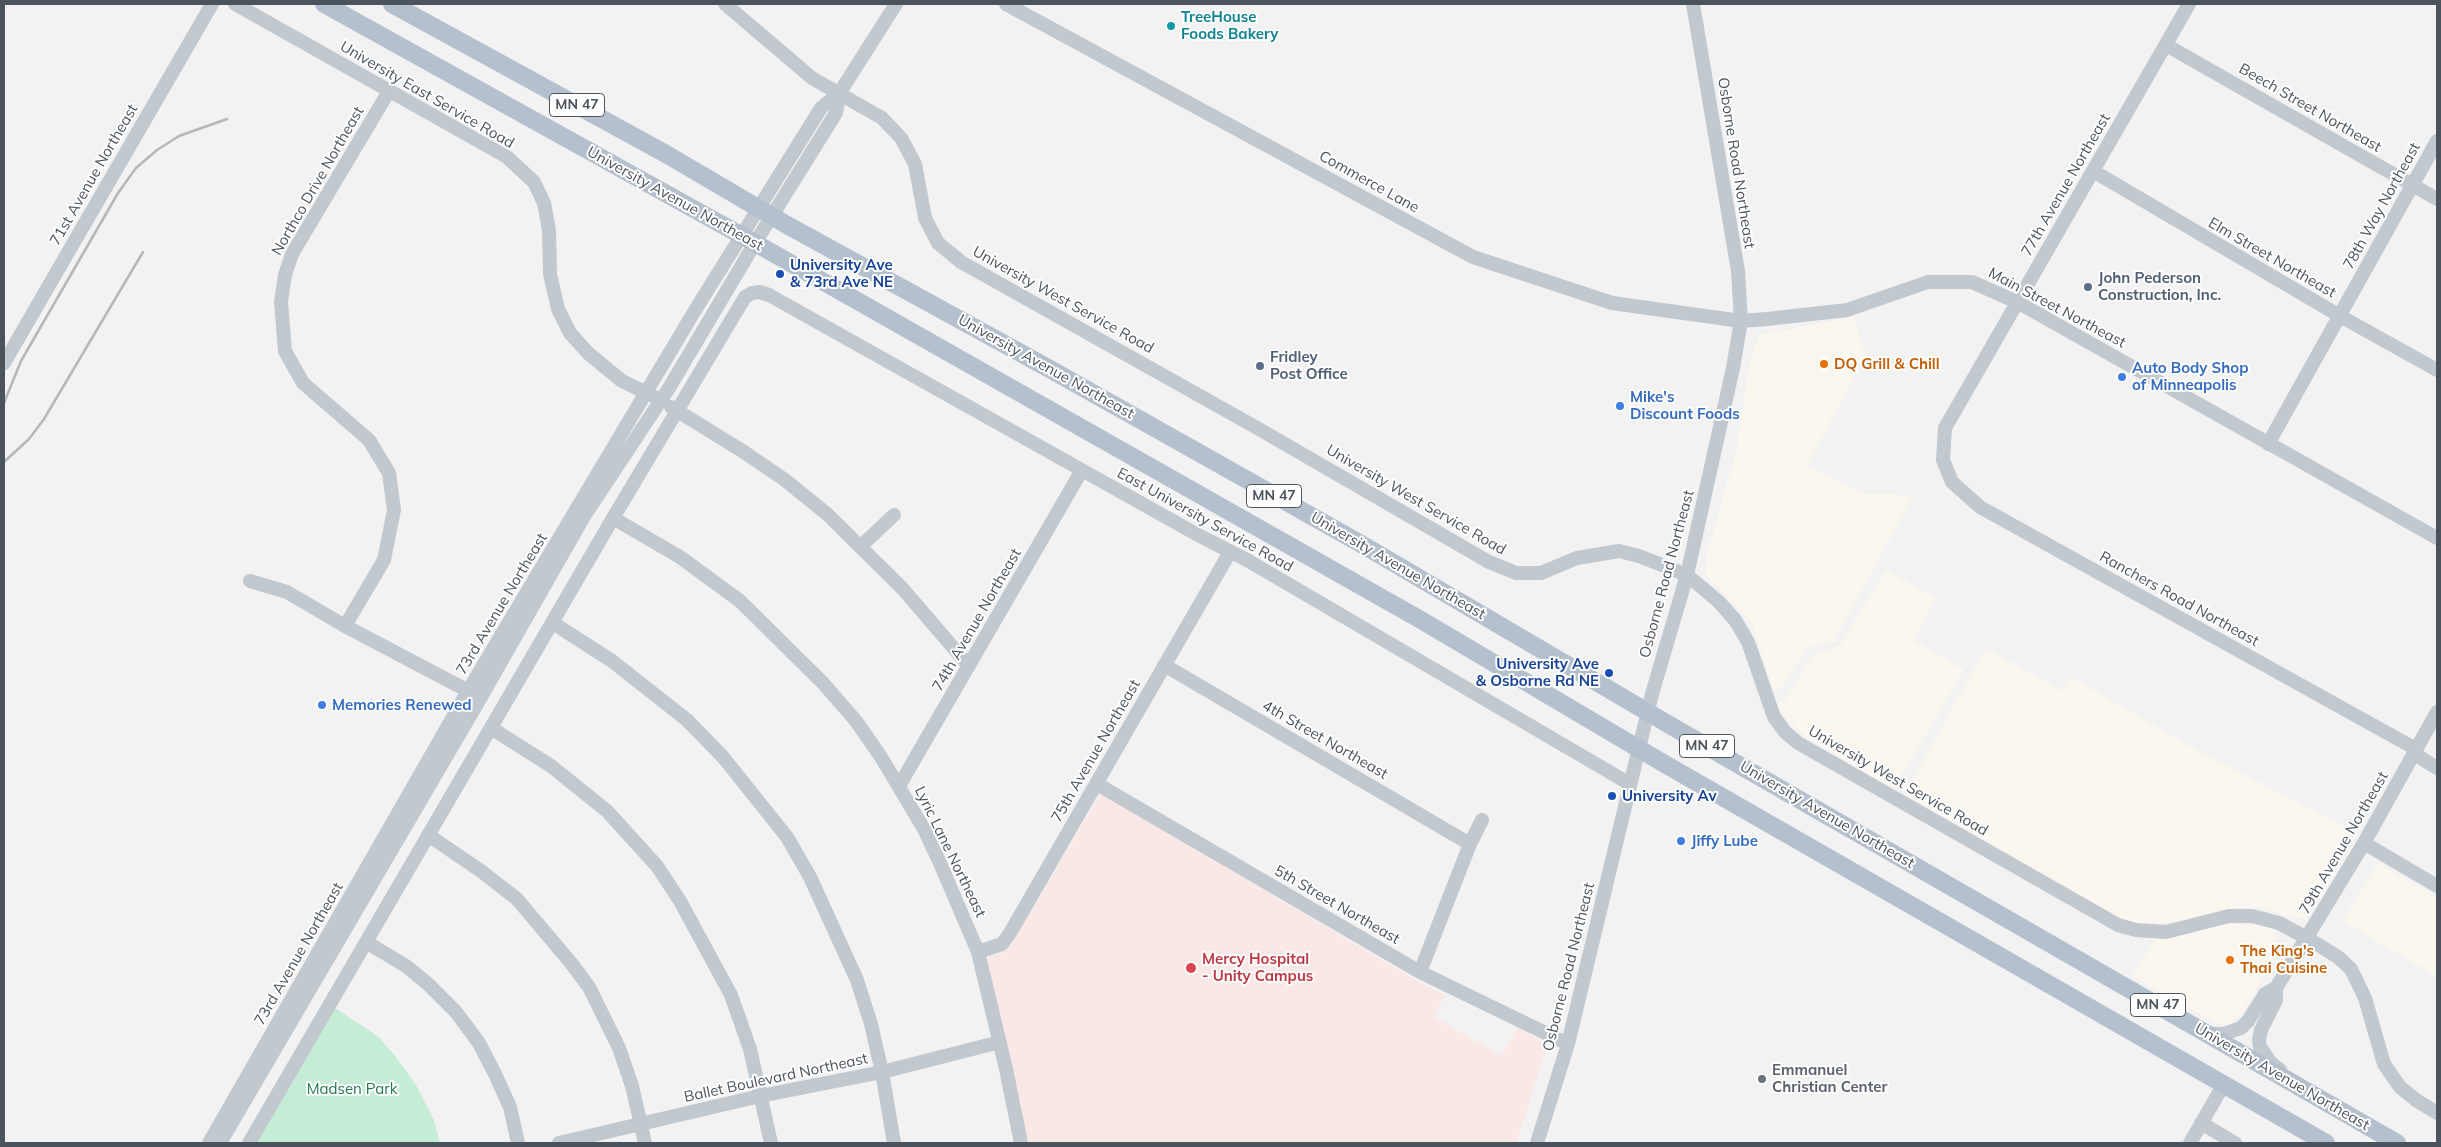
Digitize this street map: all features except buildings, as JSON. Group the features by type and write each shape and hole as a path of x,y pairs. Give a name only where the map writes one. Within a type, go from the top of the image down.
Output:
{"main road":[{"name":"University Avenue Northeast","path":"324,4 748,240 1421,620 1639,748 2326,1143"},
{"name":"University Avenue Northeast","path":"392,4 658,150 1338,531 2396,1143"}],"street":[{"name":"71st Avenue Northeast","path":"4,363 212,4"},
{"name":"University East Service Road","path":"235,4 507,157 534,182 544,203 549,230 550,274 558,308 570,333 588,353 622,380 646,392 744,452 785,480 861,546 902,588 969,666"},
{"name":"University West Service Road","path":"725,4 812,78 840,92 882,118 901,138 915,164 925,218 938,243 960,262 1251,424 1488,562 1516,573 1541,573 1577,558 1618,552 1639,556 1687,575 1719,602 1735,620 1748,642 1774,717 1785,732 1798,743 2118,925 2136,930 2166,932 2229,916 2252,916 2279,923 2307,938 2338,957 2351,969 2365,998 2375,1038 2388,1070 2400,1087 2416,1100 2437,1112"},
{"name":"73rd Avenue Northeast","path":"220,1143 646,392 766,212 836,113 840,92 896,4"},
{"name":"Commerce Lane","path":"1006,4 1474,257 1612,303 1741,321"},
{"name":"Osborne Road Northeast","path":"1537,1143 1568,1044 1648,712 1687,575 1733,368 1741,321 1738,271 1693,4"},
{"name":"77th Avenue Northeast","path":"1944,460 1945,428 2166,45 2187,5"},
{"name":"Beech Street Northeast","path":"2166,45 2437,199"},
{"name":"Northco Drive Northeast","path":"345,626 384,560 394,510 389,473 369,440 303,383 284,351 281,302 284,276 292,254 389,91"},
{"name":"78th Way Northeast","path":"2268,444 2437,141"},
{"name":"Elm Street Northeast","path":"2093,172 2340,316 2437,370"},
{"name":"73rd Avenue Northeast","path":"209,1143 475,695 583,518 660,401 748,240"},
{"name":"Main Street Northeast","path":"1741,321 1847,310 1928,282 1972,282 2018,302 2437,538"},
{"name":"East University Service Road","path":"678,412 745,297 752,293 760,292 769,295 1256,565 1630,784"},
{"path":"249,1143 490,728 678,412"},
{"name":"Ranchers Road Northeast","path":"1944,460 1952,482 1980,507 2415,751 2437,768"},
{"name":"74th Avenue Northeast","path":"899,786 1082,470"},
{"path":"861,546 894,515"},
{"name":"Lyric Lane Northeast","path":"614,518 680,557 745,607 823,683 856,721 899,786 940,863 978,952 1000,1042 1021,1143"},
{"name":"75th Avenue Northeast","path":"978,952 1002,944 1010,934 1230,552"},
{"path":"250,581 287,592 345,626 475,695"},
{"path":"553,623 612,661 687,720 723,757 787,837 810,877 857,980 871,1024 882,1072 894,1143"},
{"name":"4th Street Northeast","path":"1164,665 1470,844"},
{"name":"79th Avenue Northeast","path":"2209,1034 2224,1034 2241,1028 2248,1021 2265,994 2276,988 2364,844 2437,712"},
{"path":"490,728 550,766 600,805 657,866 680,901 731,995 750,1049 771,1143"},
{"name":"5th Street Northeast","path":"1097,784 1420,972 1568,1044"},
{"path":"1420,972 1470,844 1482,820"},
{"path":"428,835 481,870 517,898 589,987 619,1048 632,1086 645,1143"},
{"path":"2364,844 2437,886"},
{"path":"366,942 406,966 428,984 456,1012 479,1043 496,1074 510,1107 518,1143"},
{"name":"79th Avenue Northeast","path":"2276,988 2276,1000 2261,1030 2260,1047 2270,1062 2325,1102"},
{"name":"Ballet Boulevard Northeast","path":"559,1143 760,1096 882,1072 1000,1042"},
{"path":"2190,1143 2224,1084"},
{"path":"2201,1123 2235,1143"}],"shaded area":[{"path":"1855,317 1865,356 1807,466 1863,494 1895,494 1912,498 1834,641 1807,648 1782,688 1773,689 1752,624 1706,574 1708,551 1737,447 1750,362 1759,335"},
{"path":"1886,570 1936,598 1913,640 1964,670 1894,789 1808,739 1785,717 1776,704 1786,699 1812,656 1840,645"},
{"path":"1991,651 2062,691 2071,677 2193,748 2357,833 2322,894 2305,918 2292,917 2260,907 2235,908 2173,922 2138,924 2119,917 1905,794 1982,655"},
{"name":"Mercy Hospital - Unity Campus","path":"1101,793 1412,978 1445,995 1434,1017 1502,1056 1517,1028 1547,1044 1517,1143 1027,1143 986,958 1008,950"},
{"path":"2378,863 2437,897 2437,977 2343,921"},
{"path":"2225,924 2269,926 2277,938 2277,952 2245,1008 2232,1023 2216,1023 2132,976 2157,937"}],"green space":[{"name":"Madsen Park","path":"335,1008 379,1037 395,1056 416,1085 434,1120 440,1143 256,1143"}],"railway":[{"path":"4,403 21,361 118,193 136,168 157,150 179,136 227,119"},
{"path":"4,462 29,439 44,419 143,252"}],"place":[{"name":"TreeHouse Foods Bakery","path":"1171,26"},
{"name":"University Ave & 73rd Ave NE","path":"780,274"},
{"name":"John Pederson Construction, Inc.","path":"2088,287"},
{"name":"DQ Grill & Chill","path":"1824,364"},
{"name":"Fridley Post Office","path":"1260,366"},
{"name":"Auto Body Shop of Minneapolis","path":"2122,377"},
{"name":"Mike's Discount Foods","path":"1620,406"},
{"name":"University Ave & Osborne Rd NE","path":"1609,673"},
{"name":"Memories Renewed","path":"322,705"},
{"name":"University Av","path":"1612,796"},
{"name":"Jiffy Lube","path":"1681,841"},
{"name":"The King's Thai Cuisine","path":"2230,960"},
{"name":"Mercy Hospital - Unity Campus","path":"1191,968"},
{"name":"Emmanuel Christian Center","path":"1762,1079"}]}
